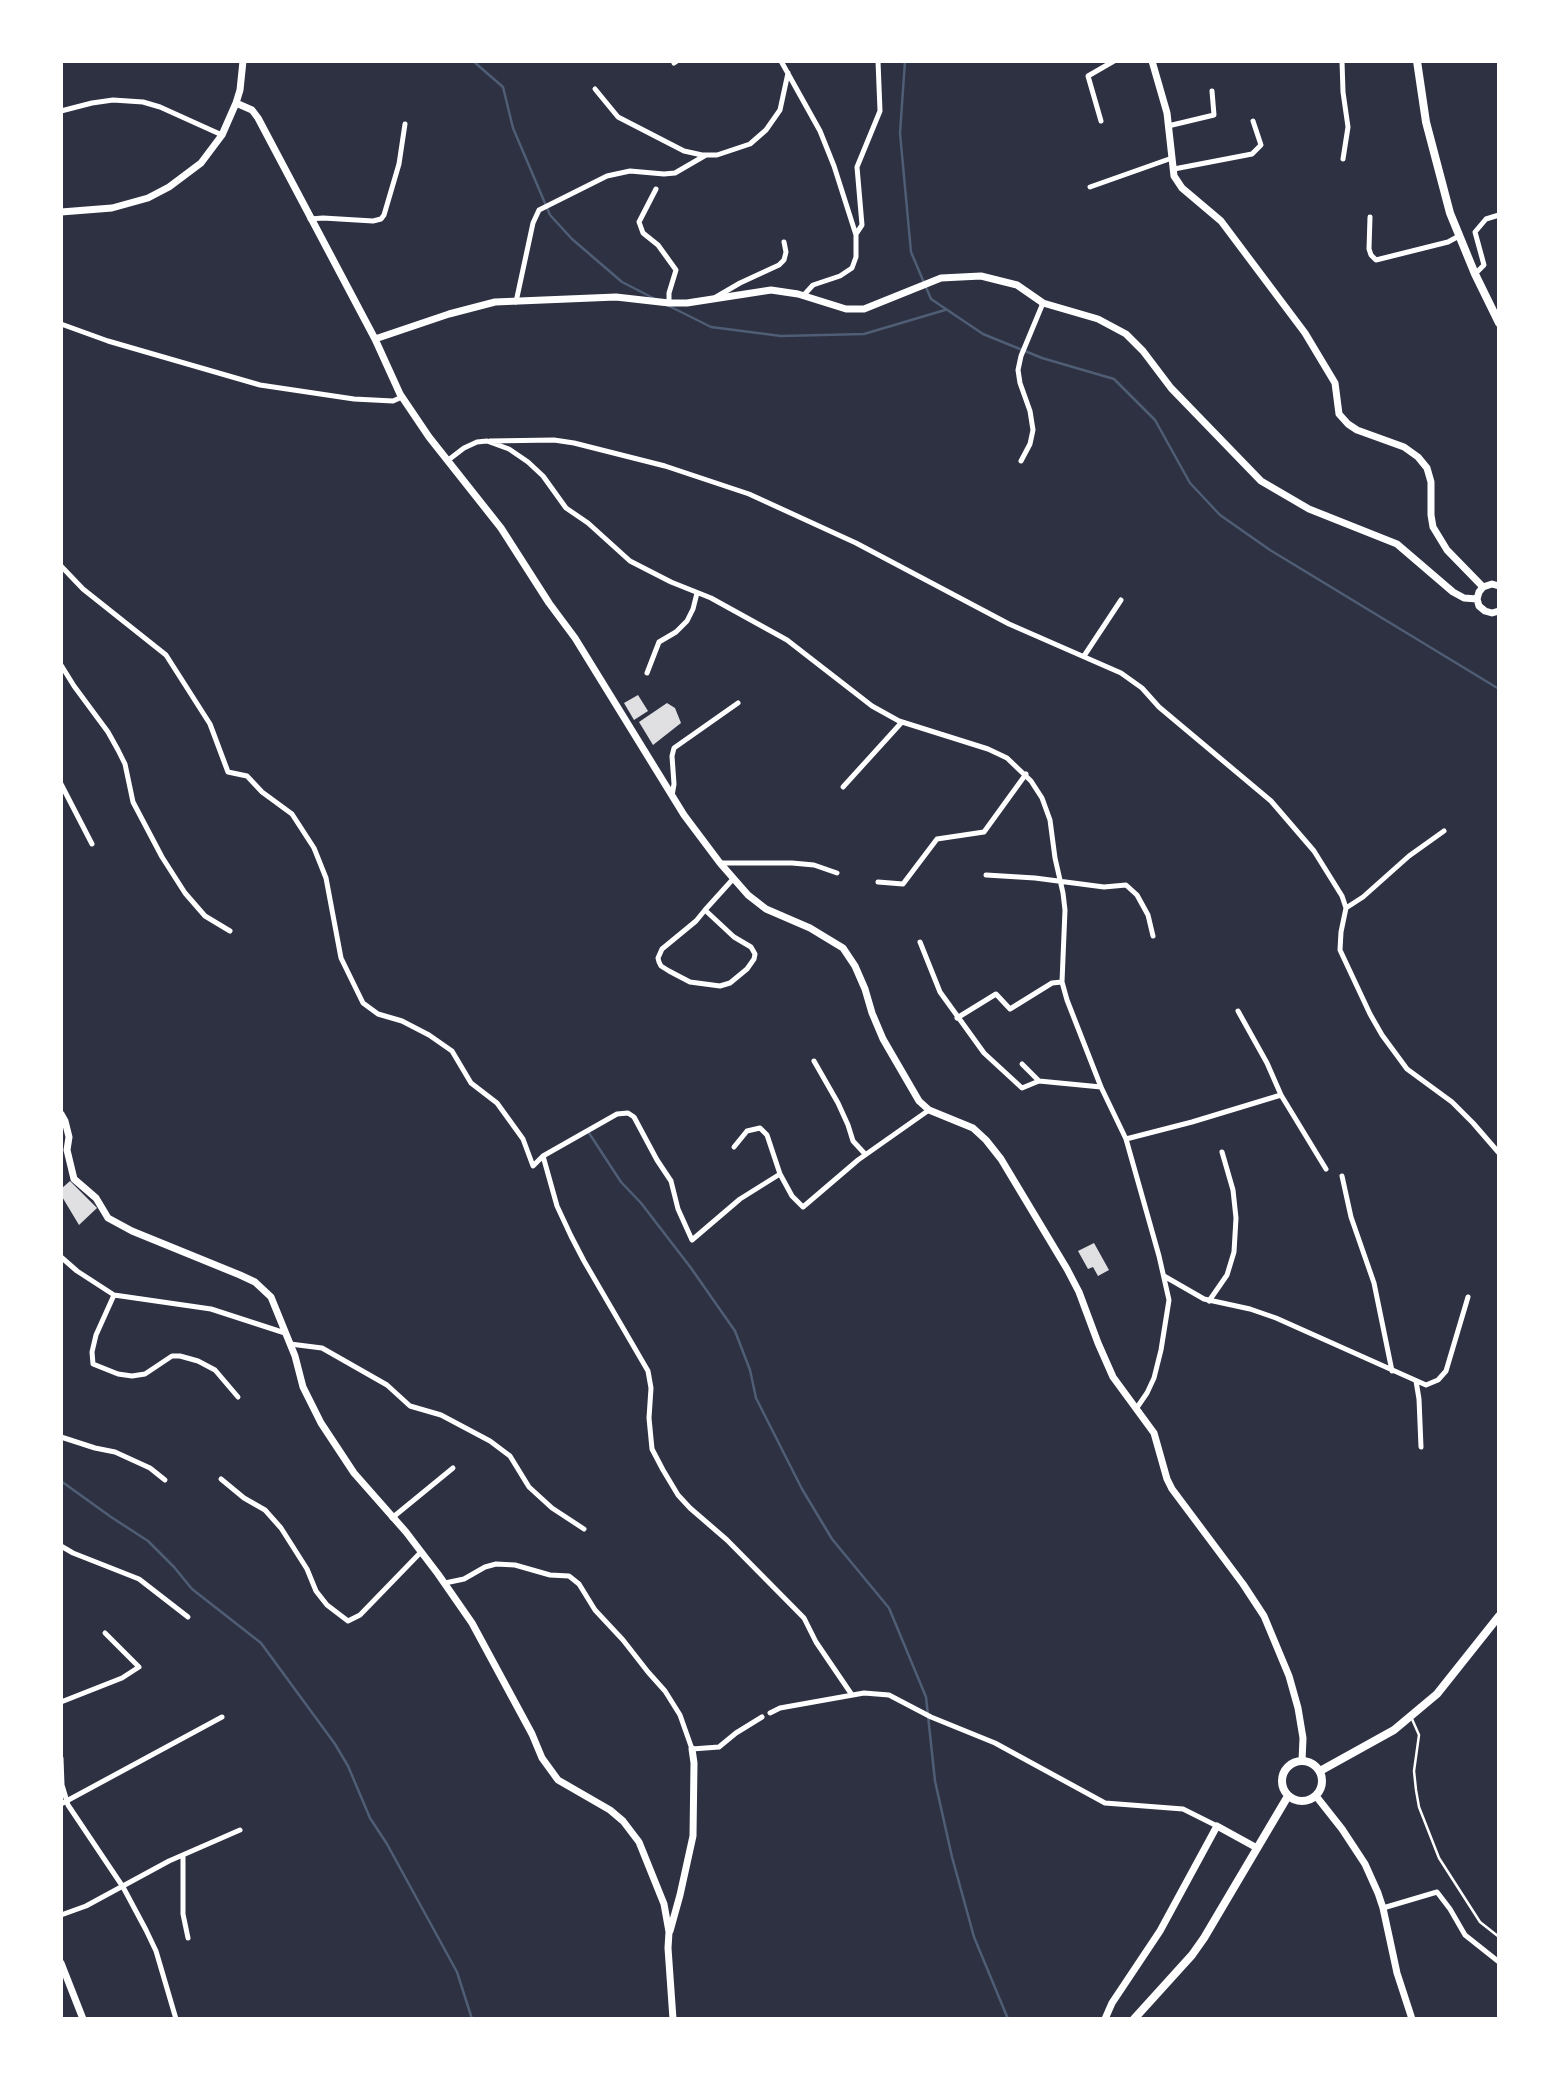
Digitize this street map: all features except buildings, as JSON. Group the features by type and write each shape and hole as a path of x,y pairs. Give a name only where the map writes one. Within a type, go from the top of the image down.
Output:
{"main road":[{"path":"1418,61 1431,143 1450,213 1499,323"},
{"path":"1320,1771 1394,1730 1437,1694 1499,1616"},
{"path":"1302,1761 1313,1764 1320,1771 1322,1784 1316,1796 1299,1801 1288,1796 1282,1784 1282,1777 1290,1765 1302,1761"},
{"path":"1134,2019 1193,1954 1216,1920 1288,1796"}],"street":[{"path":"61,212 112,208 148,198 169,187 201,163 222,135 236,103 243,61"},
{"path":"781,61 820,131 856,235 856,257 852,268 841,276 813,285 803,296"},
{"path":"856,235 862,225 858,167 880,111 878,61"},
{"path":"1101,121 1088,76 1114,61"},
{"path":"1153,61 1168,126 1174,176 1182,188 1221,221 1306,333 1335,383 1339,414 1357,430 1404,447 1427,468 1432,482 1433,527 1447,550 1483,587"},
{"path":"1342,61 1348,127 1343,159"},
{"path":"595,89 618,117 684,151 717,155 750,144 766,130 780,110 788,72"},
{"path":"1168,126 1214,115 1212,91"},
{"path":"61,111 113,100 143,102 222,135"},
{"path":"236,103 252,110 258,118 402,397 447,461 500,528 575,638 672,797 720,863 748,895 766,909 810,928 843,948 855,966 883,1039 919,1101 929,1110 973,1128 1001,1159 1079,1292 1113,1377 1154,1433 1172,1489 1264,1616 1289,1676 1298,1708 1303,1738 1302,1761"},
{"path":"1174,169 1252,154 1261,145 1253,121"},
{"path":"310,219 381,219 399,164 405,124"},
{"path":"516,302 533,223 539,209 607,176 630,171 675,173 706,155"},
{"path":"1090,187 1172,158"},
{"path":"656,189 639,222 643,233 658,244 677,270 668,303"},
{"path":"1475,274 1483,265 1475,232 1486,219 1499,215"},
{"path":"1370,217 1369,249 1376,260 1448,242 1459,236"},
{"path":"713,299 779,265 786,252 784,242"},
{"path":"374,339 495,302 617,297 687,303 771,290 846,309 864,309 942,278 981,276 1017,285 1042,303 1098,319 1126,334 1143,351 1171,388 1261,481 1309,509 1397,544 1452,592 1464,598 1477,599"},
{"path":"1021,461 1030,444 1033,430 1018,370 1042,303"},
{"path":"61,324 108,341 260,385 354,399 393,401 402,397"},
{"path":"447,461 477,442 554,440 665,466 749,494 856,543 1009,624 1121,673 1142,688 1159,707 1271,802 1314,851 1342,896 1346,908 1340,950 1382,1035 1406,1069 1452,1102 1499,1153"},
{"path":"487,441 509,449 528,462 566,508 588,523 630,561 711,598 787,640 872,706 902,722 988,749 1007,758 1026,774 1042,798 1050,820 1065,909 1062,982 1101,1087 1126,1139 1169,1300 1161,1350 1150,1385 1136,1409"},
{"path":"61,566 83,589 166,655 210,724 228,772 247,776 262,792 292,814 314,848 326,878 341,958 363,1003 378,1014 402,1021 429,1035 452,1052 471,1083 497,1103 523,1139 533,1166 543,1156 617,1114 628,1113 634,1117 671,1181 678,1209 692,1240 740,1199 780,1174"},
{"path":"1499,586 1489,584 1483,587 1477,599 1479,606 1485,611 1499,611"},
{"path":"647,673 659,642 677,632 687,621 694,609 697,593"},
{"path":"1084,656 1121,600"},
{"path":"61,665 118,750 125,764 133,802 162,858 185,893 205,916 230,931"},
{"path":"672,797 674,748 738,703"},
{"path":"842,787 902,722"},
{"path":"878,881 903,884 937,839 984,832 1026,774"},
{"path":"61,784 92,844"},
{"path":"1346,908 1444,831"},
{"path":"720,863 792,863 814,865 837,873"},
{"path":"986,875 1104,887 1126,885 1137,895 1148,915 1153,936"},
{"path":"705,909 734,937 754,951 754,959 747,969 730,983 720,986 690,982 661,965 658,958 662,949 696,921 705,909 733,879"},
{"path":"920,942 940,992 957,1018 984,1053 1022,1088 1039,1081 1101,1087"},
{"path":"957,1018 996,994 1010,1009 1052,983 1062,982"},
{"path":"1238,1011 1267,1063 1281,1095 1326,1169"},
{"path":"814,1061 838,1103 853,1140 865,1154"},
{"path":"1022,1064 1039,1081"},
{"path":"1126,1139 1281,1095"},
{"path":"734,1147 747,1131 760,1128 767,1135 780,1174 792,1196 803,1207 865,1154 929,1110"},
{"path":"61,1114 69,1137 67,1150 74,1178 96,1198 108,1218 132,1231 255,1282 271,1297 290,1344 303,1387 321,1423 354,1473 406,1532 472,1623 495,1662 542,1758 558,1780 610,1810 623,1821 639,1842 664,1904 669,1932"},
{"path":"1209,1301 1227,1275 1234,1252 1233,1190 1222,1152"},
{"path":"543,1156 557,1206 583,1261 648,1371 651,1388 649,1418 652,1449 663,1470 678,1495 690,1508 727,1540 804,1618 816,1642 852,1695"},
{"path":"1342,1176 1350,1217 1374,1283 1392,1371"},
{"path":"61,1257 114,1295 211,1309 285,1333"},
{"path":"1164,1276 1190,1293 1209,1301 1250,1309 1276,1318 1426,1385 1432,1384 1446,1371 1468,1297"},
{"path":"114,1295 96,1335 92,1352 93,1364 118,1374 132,1376 145,1374 172,1356 180,1356 215,1370 238,1397"},
{"path":"290,1344 322,1348 387,1385 410,1406 441,1415 490,1441 510,1456 529,1487 552,1508 584,1529"},
{"path":"1416,1381 1422,1447"},
{"path":"61,1437 115,1452 150,1468 165,1479"},
{"path":"392,1518 453,1468"},
{"path":"221,1479 244,1499 265,1510 281,1528 307,1569 316,1591 327,1605 348,1621 360,1615 421,1552"},
{"path":"61,1546 139,1579 188,1617"},
{"path":"445,1583 496,1564 569,1576 579,1584 595,1610 666,1691 680,1715 694,1763 693,1836 669,1932 673,2019"},
{"path":"61,1702 122,1678 139,1667 105,1633"},
{"path":"770,1713 780,1708 864,1693 889,1695 932,1717 995,1743 1105,1802 1183,1809 1257,1848"},
{"path":"64,1802 222,1717"},
{"path":"692,1749 719,1746 762,1717"},
{"path":"61,1758 64,1802 123,1887 156,1951 176,2019"},
{"path":"1316,1796 1365,1864 1383,1908 1393,1959 1412,2019"},
{"path":"1105,2019 1112,2003 1160,1931 1217,1826"},
{"path":"61,1915 86,1906 183,1855 240,1830"},
{"path":"183,1855 183,1914 188,1938"},
{"path":"1383,1908 1437,1892 1465,1935 1499,1962"},
{"path":"61,1963 83,2019"}],"lane":[{"path":"1411,1716 1419,1735 1414,1771 1419,1807 1439,1858 1480,1922 1499,1937"}],"waterway":[{"path":"473,61 503,87 513,128 550,215 572,239 622,282 655,299"},
{"path":"905,61 900,133 911,252 931,299 983,334 1042,358 1114,379 1155,420 1190,483 1220,515 1270,550 1499,689"},
{"path":"667,305 711,327 781,336 864,334 945,310"},
{"path":"589,1133 621,1182 641,1203 691,1268 735,1331 750,1370 756,1398 802,1489 832,1539 889,1608 926,1697 935,1781 952,1857 974,1937 1008,2019"},
{"path":"61,1481 148,1541 192,1589 261,1643 348,1766 370,1818 457,1972 472,2019"}]}
